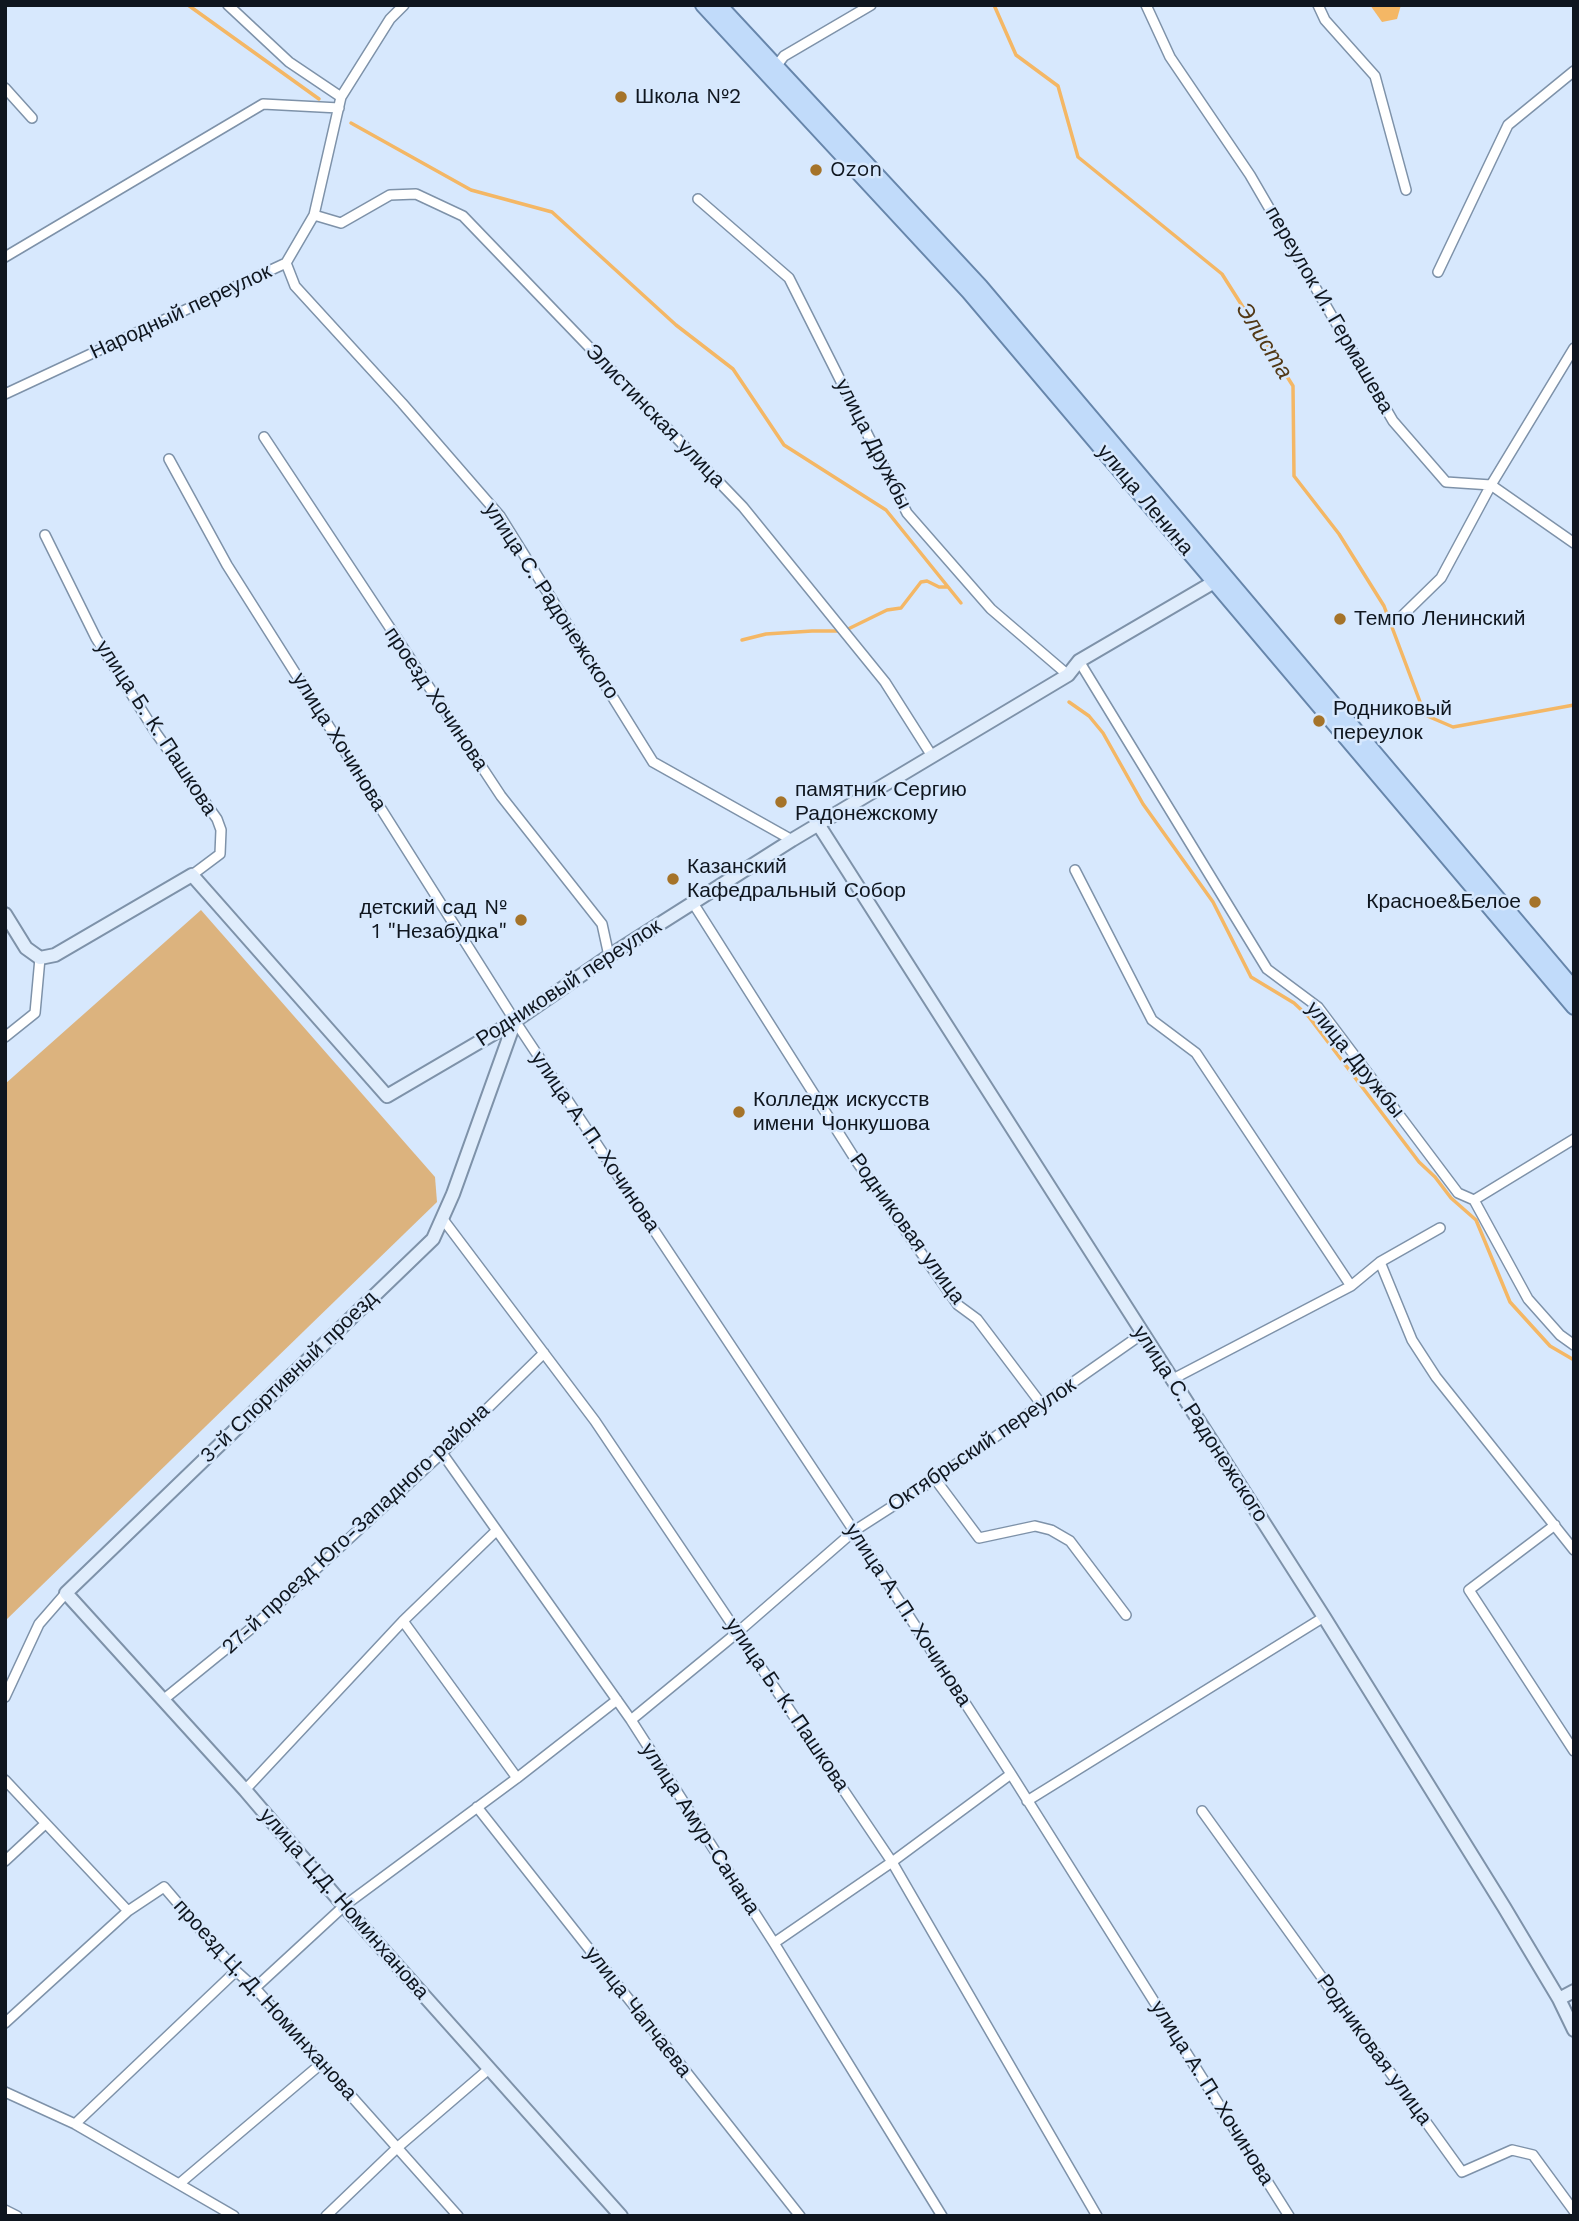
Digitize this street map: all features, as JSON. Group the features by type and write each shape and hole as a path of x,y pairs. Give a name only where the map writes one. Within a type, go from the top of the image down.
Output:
{"main road":[{"name":"улица Ленина","path":"702,5 772,70 980,286 1574,1007"},
{"name":"улица Ленина","path":"719,5 772,70"},
{"name":"улица Ленина","path":"1219,577 1574,989"}],"street":[{"path":"228,5 289,62 341,97"},
{"name":"Народный переулок","path":"5,394 286,263 314,215 341,97 390,19 404,5"},
{"path":"772,70 784,56 871,5"},
{"name":"переулок И. Гермашева","path":"1146,5 1170,57 1250,175 1393,421 1446,482 1491,485"},
{"path":"1318,5 1325,20 1375,76 1406,190"},
{"path":"1438,272 1508,125 1574,71"},
{"path":"5,88 32,118"},
{"path":"5,257 263,104 339,108"},
{"name":"Элистинская улица","path":"314,215 341,223 390,195 416,194 463,216 743,507 885,682 932,756"},
{"name":"улица Дружбы","path":"698,199 789,278 907,513 991,609 1068,676"},
{"name":"улица С. Радонежского","path":"286,263 295,286 500,516 653,762 792,840"},
{"path":"1400,618 1441,578 1491,485 1574,348"},
{"name":"проезд Хочинова","path":"264,438 501,796 602,924 609,956"},
{"name":"улица Хочинова","path":"169,459 227,565 515,1021"},
{"path":"1491,485 1574,543"},
{"name":"улица Б. К. Пашкова","path":"45,535 96,638 156,733 217,819 221,830 220,854 192,875"},
{"name":"Родниковый переулок","path":"192,875 387,1096 515,1021 609,956 792,840 1068,676 1079,661 1219,577"},
{"name":"улица Дружбы","path":"1079,661 1267,969 1318,1007 1458,1193 1474,1200 1528,1299 1560,1335 1574,1345"},
{"name":"улица С. Радонежского","path":"818,824 1324,1618 1559,1999 1574,2030"},
{"path":"1075,870 1152,1020 1196,1053 1351,1286"},
{"path":"5,914 26,948 40,958 55,955 192,875"},
{"name":"Родниковая улица","path":"693,903 857,1163 958,1305 977,1319 1042,1405"},
{"path":"5,1037 35,1013 40,958"},
{"name":"3-й Спортивный проезд","path":"5,1697 39,1624 66,1593 433,1239 515,1021"},
{"name":"улица А. П. Хочинова","path":"515,1021 854,1531 1011,1774 1289,2216"},
{"path":"1474,1200 1574,1139"},
{"name":"улица Б. К. Пашкова","path":"442,1218 595,1421 892,1861 1097,2216"},
{"path":"1171,1380 1351,1286 1380,1262 1440,1228"},
{"path":"1380,1262 1412,1340 1436,1377 1574,1550"},
{"name":"Октябрьский переулок","path":"631,1720 854,1531 935,1479 1142,1334"},
{"name":"27-й проезд Юго-Западного района","path":"163,1700 253,1627 442,1453 544,1353"},
{"name":"улица Амур-Санана","path":"442,1453 631,1720 774,1943 942,2216"},
{"path":"935,1479 979,1538 1035,1526 1051,1530 1070,1541 1126,1615"},
{"path":"1555,1525 1469,1591 1574,1751"},
{"path":"245,1790 403,1621 496,1531"},
{"name":"улица Ц.Д. Номинханова","path":"66,1593 245,1790 344,1906 621,2216"},
{"path":"1027,1801 1324,1618"},
{"path":"403,1621 517,1778"},
{"path":"255,1988 344,1906 617,1700"},
{"path":"774,1943 1011,1774"},
{"path":"5,1780 128,1911 5,2023"},
{"name":"улица Чапчаева","path":"477,1807 800,2216"},
{"name":"Родниковая улица","path":"1202,1811 1462,2172 1512,2150 1533,2155 1574,2211"},
{"path":"5,1861 45,1824"},
{"name":"проезд Ц. Д. Номинханова","path":"128,1911 164,1887 236,1971 255,1988 458,2216"},
{"path":"75,2124 236,1971"},
{"path":"1559,1999 1574,1991"},
{"path":"179,2184 322,2063"},
{"path":"326,2216 398,2147 490,2068"},
{"path":"5,2092 75,2124 234,2216"},
{"path":"5,2210 17,2216"}],"shaded area":[{"path":"1370,5 1401,5 1397,19 1382,22"},
{"path":"201,910 435,1177 437,1202 5,1621 5,1084"}],"waterway":[{"path":"188,5 319,99"},
{"name":"Элиста","path":"994,5 1016,55 1058,86 1078,157 1222,274 1293,386 1294,476 1339,534 1384,606 1425,715 1453,727 1574,705"},
{"path":"351,123 471,190 552,212 676,325 733,369 784,445 886,510 961,603"},
{"path":"742,640 766,634 844,631 887,610 901,608 921,582 948,587"},
{"path":"1069,702 1089,716 1103,733 1143,804 1213,902 1251,977 1294,1003 1309,1017 1419,1162 1451,1198 1476,1220 1510,1302 1550,1346 1574,1360"}],"place":[{"name":"Школа №2","path":"621,97"},
{"name":"Ozon","path":"816,170"},
{"name":"Темпо Ленинский","path":"1340,619"},
{"name":"Родниковый переулок","path":"1319,721"},
{"name":"памятник Сергию Радонежскому","path":"781,802"},
{"name":"Казанский Кафедральный Собор","path":"673,879"},
{"name":"Красное&Белое","path":"1535,902"},
{"name":"детский сад № 1 \"Незабудка\"","path":"521,920"},
{"name":"Колледж искусств имени Чонкушова","path":"739,1112"}]}
